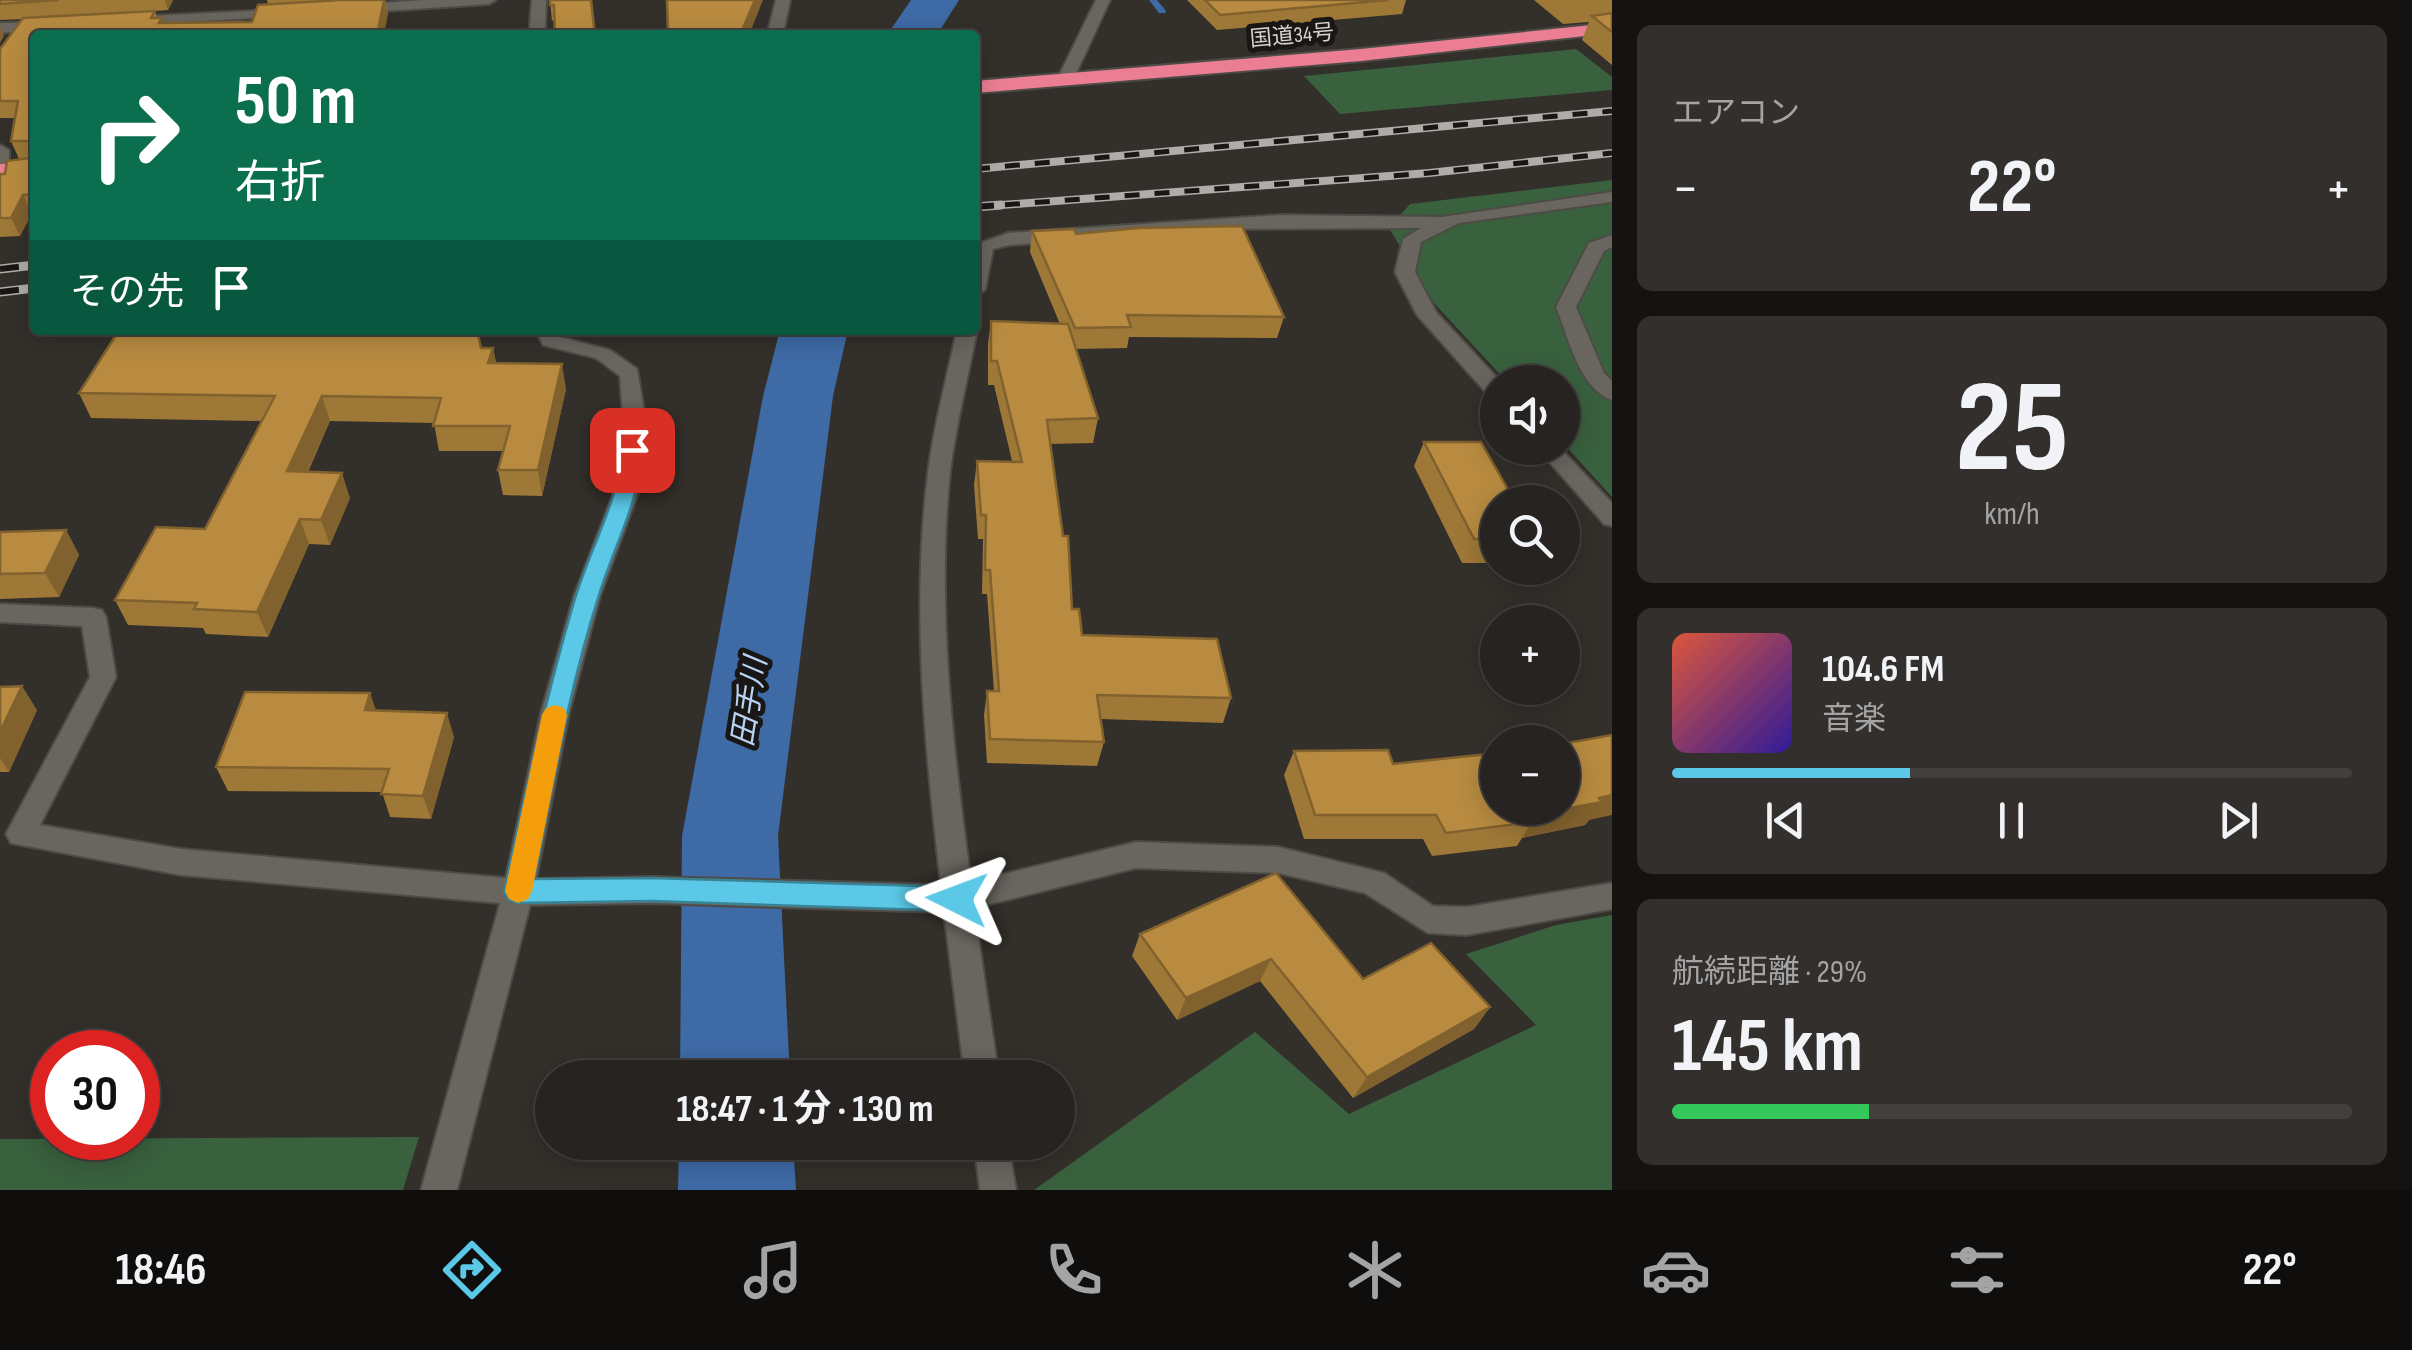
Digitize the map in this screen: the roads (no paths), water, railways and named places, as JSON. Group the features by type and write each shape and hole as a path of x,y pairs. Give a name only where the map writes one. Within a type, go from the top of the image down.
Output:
{"highway":[{"name":"国道34号","path":"980,87 1380,54 1612,28"},
{"path":"0,170 30,167"}],"street":[{"path":"340,10 489,0"},
{"path":"537,30 539,0"},
{"path":"776,30 783,0"},
{"path":"1065,80 1103,0"},
{"path":"102,23 300,12"},
{"path":"0,28 62,25"},
{"path":"8,49 23,27"},
{"path":"0,150 0,160"},
{"path":"1480,372 1427,315 1405,272 1412,239 1455,218 1612,198"},
{"path":"980,266 984,246 1008,239 1285,220 1370,218 1443,223"},
{"path":"1612,241 1596,248 1566,307 1594,376 1612,393"},
{"path":"439,1190 518,892 555,713 587,596 630,482 634,417 630,374 603,354 550,341 548,335"},
{"path":"966,335 937,492 936,674 957,899 979,1060"},
{"path":"1564,465 1612,518"},
{"path":"0,613 93,617 102,677 21,834 181,862 518,892 843,893 957,899 1136,854 1278,860 1374,882 1428,918 1466,921 1612,896"},
{"path":"994,1160 998,1190"}],"waterway":[{"name":"田手川","path":"915,30 935,0"},
{"path":"1153,0 1162,11"},
{"name":"田手川","path":"735,1060 730,836 798,396 813,335"},
{"name":"田手川","path":"736,1160 737,1190"}],"railway":[{"path":"980,169 1612,111"},
{"path":"980,207 1429,173 1612,153"},
{"path":"980,207 1001,205"},
{"path":"0,269 30,266"},
{"path":"0,292 30,289"}]}
